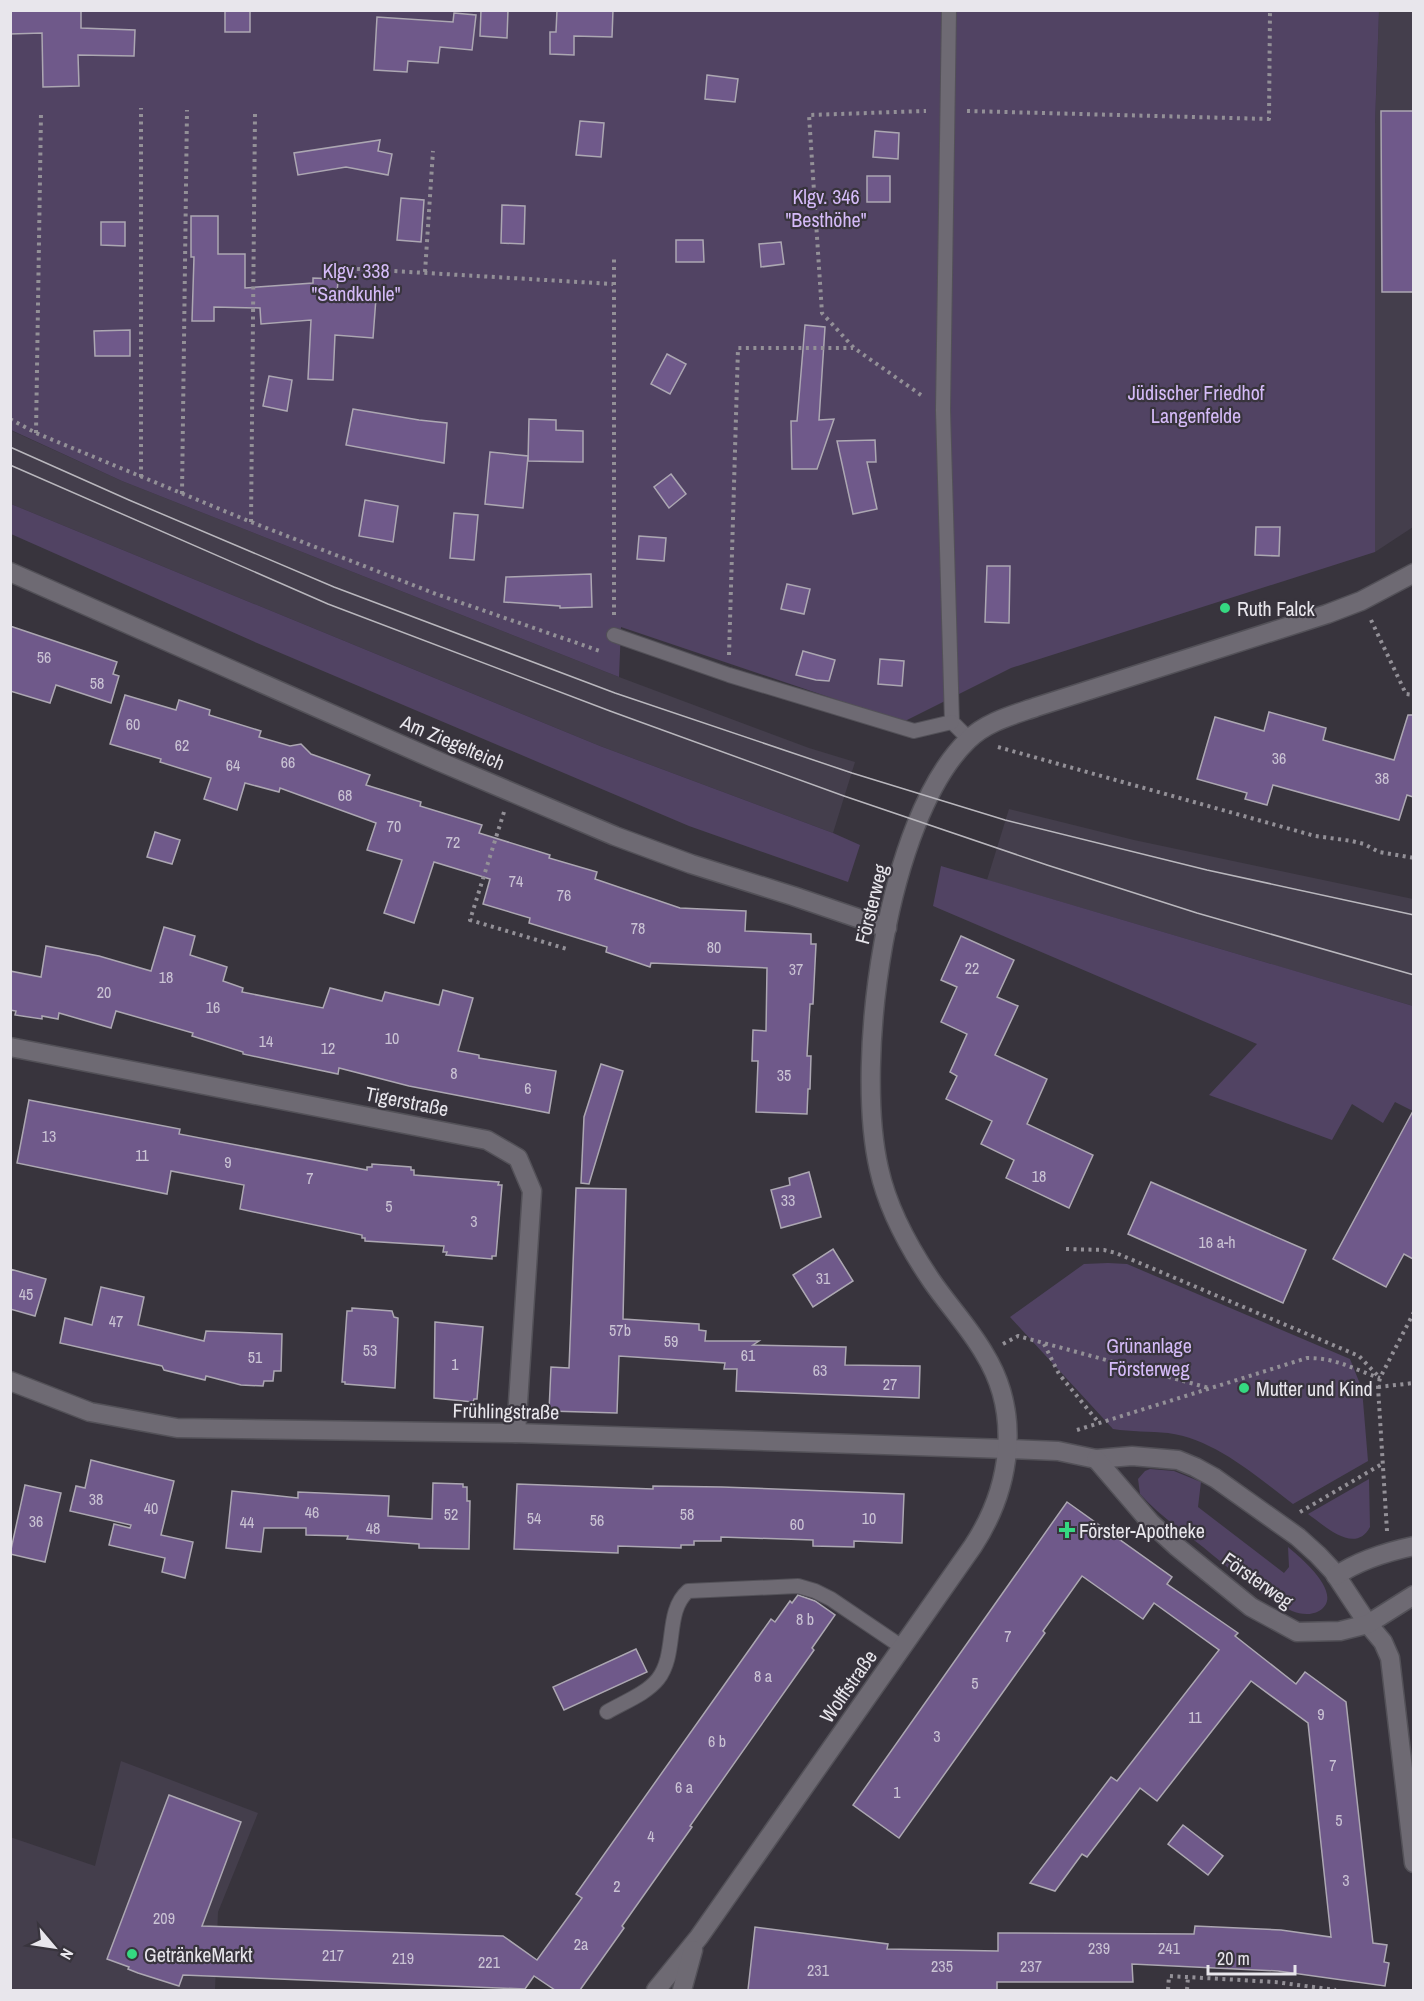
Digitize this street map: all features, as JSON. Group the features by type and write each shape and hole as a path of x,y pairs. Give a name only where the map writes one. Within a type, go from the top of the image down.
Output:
{"street":[{"name":"Am Ziegelteich","path":"10,572 615,836 682,861 887,928"},
{"name":"Försterweg","path":"1007,1449 1007,1431 1001,1391 994,1372 984,1353 931,1279 897,1224 879,1170 871,1117 873,1017 878,974 900,873 918,818 941,774 969,739 995,722 1361,601 1413,573"},
{"name":"Tigerstraße","path":"10,1047 487,1140 518,1158 532,1191 516,1433"},
{"name":"Frühlingstraße","path":"10,1381 90,1412 177,1428 516,1433 1007,1449"},
{"path":"1007,1449 1058,1451 1096,1459 1132,1455 1187,1464 1215,1478 1298,1537 1318,1555 1336,1576 1383,1642 1390,1658 1413,1863"},
{"name":"Wolffstraße","path":"656,1990 699,1937 985,1527 1001,1488 1007,1449"},
{"name":"Försterweg","path":"1096,1459 1151,1523 1251,1607 1297,1632 1340,1631 1368,1624 1413,1595"},
{"path":"1336,1576 1360,1562 1413,1546"},
{"name":"Wolffstraße","path":"682,1990 699,1937"}],"lane":[{"path":"949,10 943,410 952,722 969,739"},
{"path":"614,635 729,675 914,731 952,722"},
{"path":"607,1712 643,1693 658,1678 670,1653 681,1597 688,1591 798,1586 831,1599 902,1647"}],"path":[{"path":"943,410 854,348 822,314 809,116 946,111 1269,118 1270,10"},
{"path":"141,108 141,477"},
{"path":"183,494 187,110"},
{"path":"36,433 41,113"},
{"path":"251,522 255,114"},
{"path":"425,272 432,151"},
{"path":"10,419 36,433 251,522 436,594 611,655 614,635 614,255"},
{"path":"342,268 614,284"},
{"path":"729,675 738,348 854,348"},
{"path":"1361,601 1406,694 1413,695"},
{"path":"969,739 1315,836 1352,841 1379,852 1413,858"},
{"path":"510,791 470,920 567,949"},
{"path":"1066,1249 1104,1250 1116,1253 1359,1356 1380,1378"},
{"path":"1390,1552 1378,1387 1380,1378 1413,1312"},
{"path":"984,1353 1018,1336 1209,1388"},
{"path":"1044,1343 1059,1374 1099,1423"},
{"path":"1058,1451 1062,1434 1307,1358 1326,1358 1380,1378"},
{"path":"1378,1387 1413,1383"},
{"path":"1279,1524 1382,1464"},
{"path":"1168,1990 1169,1976 1275,1982 1308,1989 1336,1990"},
{"path":"1187,1990 1188,1977"}],"shaded area":[{"path":"1379,11 1413,11 1413,527 1375,552 1375,123"},
{"path":"10,430 122,481 619,677 809,748 855,762 833,833 600,746 11,504"},
{"path":"1009,809 1134,840 1413,899 1413,1006 987,880"},
{"path":"121,1761 258,1813 218,1912 215,1990 11,1990 10,1837 95,1866"}],"green space":[{"path":"11,11 1379,11 1375,123 1375,552 1011,668 903,722 621,627 619,677 122,481 11,430"},
{"path":"11,504 600,746 860,845 848,882 689,826 257,643 11,534"},
{"path":"941,866 1413,1006 1413,1111 1395,1102 1383,1123 1352,1104 1332,1140 1209,1095 1257,1044 933,906"},
{"name":"Grünanlage Försterweg","path":"1084,1264 1127,1264 1350,1359 1362,1389 1368,1461 1293,1504 1250,1471 1202,1443 1168,1433 1113,1429 1010,1317"},
{"path":"1150,1469 1174,1471 1201,1482 1198,1507 1284,1573 1289,1567 1288,1547 1310,1567 1324,1586 1327,1596 1326,1604 1312,1614 1295,1612 1280,1605 1246,1582 1162,1515 1140,1494 1138,1479"},
{"path":"1369,1479 1370,1527 1364,1535 1356,1538 1340,1536 1308,1514"}],"building":[{"path":"10,10 81,10 81,28 135,30 134,56 78,55 79,86 43,87 42,33 10,34"},
{"path":"225,10 250,10 250,32 225,32"},
{"path":"481,10 508,10 507,38 480,36"},
{"path":"557,10 613,10 612,37 574,36 574,55 550,54 550,32 556,32"},
{"path":"454,13 476,15 472,50 440,47 438,63 408,61 407,72 374,70 377,17 453,22"},
{"path":"707,75 738,79 735,102 705,99"},
{"path":"1381,111 1413,111 1413,292 1382,292"},
{"path":"580,121 604,123 601,157 576,155"},
{"path":"875,131 899,133 898,159 873,157"},
{"path":"380,140 378,151 392,154 388,175 346,167 298,175 294,153"},
{"path":"867,176 890,176 890,202 867,202"},
{"path":"401,198 424,200 421,242 397,240"},
{"path":"502,205 525,206 524,244 501,243"},
{"path":"191,216 218,216 218,254 245,254 245,288 313,283 313,278 338,279 337,295 376,298 373,338 335,335 333,380 308,379 311,320 261,324 260,308 214,307 214,321 192,321 194,257 191,257"},
{"path":"101,222 125,222 125,246 101,245"},
{"path":"676,240 703,240 704,262 676,262"},
{"path":"781,242 784,264 761,267 759,244"},
{"path":"805,325 825,327 819,420 834,419 817,469 792,469 791,421 797,421"},
{"path":"130,330 130,356 95,356 94,331"},
{"path":"667,354 686,364 670,394 651,384"},
{"path":"269,376 292,380 287,411 263,406"},
{"path":"353,409 447,423 444,463 346,445"},
{"path":"529,419 556,420 556,430 583,431 583,462 528,461"},
{"path":"875,440 876,462 867,462 877,509 853,514 837,441"},
{"path":"490,452 528,456 523,508 485,504"},
{"path":"671,474 686,494 669,508 654,487"},
{"path":"365,500 398,506 393,542 359,536"},
{"path":"454,513 478,515 474,560 450,558"},
{"path":"1256,527 1280,527 1279,556 1255,555"},
{"path":"639,536 666,538 664,561 637,559"},
{"path":"987,566 1010,566 1009,623 985,622"},
{"path":"591,574 592,607 560,608 560,606 504,602 506,577"},
{"path":"787,584 810,589 804,614 781,609"},
{"path":"10,626 117,662 113,674 119,676 111,703 56,685 50,703 10,691"},
{"path":"803,651 835,660 829,681 796,675"},
{"path":"880,659 904,661 902,686 878,684"},
{"path":"125,695 176,710 179,700 210,710 209,715 261,731 259,737 290,746 301,744 311,754 370,775 366,785 421,802 420,806 482,825 479,833 597,872 595,879 680,908 746,911 745,931 811,934 811,944 816,944 813,1004 810,1004 807,1056 811,1056 807,1114 756,1112 758,1061 752,1061 753,1030 766,1031 767,968 651,963 650,967 606,952 607,947 529,923 530,918 483,904 490,879 434,862 414,923 384,913 402,860 367,850 376,823 280,788 279,792 245,783 237,810 204,799 211,778 160,762 161,759 110,744"},
{"path":"1269,712 1326,728 1323,740 1394,760 1408,715 1413,715 1413,797 1407,795 1399,820 1273,785 1267,805 1245,799 1247,793 1197,779 1215,717 1264,731"},
{"path":"155,832 180,840 172,864 147,857"},
{"path":"164,927 195,936 190,955 227,967 223,981 243,988 242,992 323,1008 330,988 382,1001 385,992 439,1005 443,990 473,998 458,1051 479,1055 479,1058 556,1071 549,1113 409,1086 339,1068 338,1074 243,1054 243,1052 192,1036 193,1033 116,1011 111,1028 59,1013 58,1019 42,1016 42,1019 15,1015 16,1011 10,1010 10,971 41,977 46,946 99,956 151,971"},
{"path":"961,936 1014,960 997,997 1018,1006 995,1055 1047,1079 1027,1124 1093,1155 1069,1208 1006,1178 1014,1160 981,1144 992,1121 946,1099 957,1076 950,1072 967,1034 941,1022 957,987 941,980"},
{"path":"601,1064 623,1071 589,1184 581,1183 584,1117"},
{"path":"29,1100 180,1129 179,1134 367,1170 367,1167 372,1167 372,1164 411,1167 414,1175 499,1182 498,1185 502,1185 496,1256 492,1256 492,1259 446,1255 447,1252 443,1252 444,1246 365,1241 362,1235 240,1209 244,1185 171,1171 167,1194 17,1163"},
{"path":"1413,1111 1413,1259 1404,1254 1386,1287 1333,1259"},
{"path":"809,1172 821,1217 781,1228 771,1190 790,1185 789,1178"},
{"path":"1151,1182 1306,1250 1283,1303 1128,1234"},
{"path":"576,1188 626,1189 623,1319 699,1324 699,1330 706,1331 705,1341 759,1341 753,1345 846,1347 845,1365 920,1366 919,1398 736,1391 737,1369 724,1369 725,1363 619,1356 617,1413 549,1411 551,1367 569,1368"},
{"path":"833,1249 853,1281 813,1307 793,1275"},
{"path":"10,1269 46,1279 35,1316 10,1309"},
{"path":"101,1287 144,1297 138,1325 204,1341 206,1331 282,1334 281,1371 274,1371 273,1381 264,1381 263,1386 241,1385 206,1376 205,1380 164,1370 162,1366 60,1343 65,1318 92,1325"},
{"path":"352,1308 392,1311 394,1317 398,1318 395,1388 342,1382 347,1311 352,1311"},
{"path":"435,1322 483,1327 477,1399 473,1402 434,1398"},
{"path":"91,1460 174,1481 161,1535 193,1542 185,1578 162,1572 165,1558 109,1545 114,1524 130,1528 131,1525 70,1511 76,1486 85,1488"},
{"path":"433,1483 463,1484 463,1487 467,1487 467,1501 470,1501 469,1549 419,1548 419,1544 347,1539 348,1536 306,1535 306,1528 264,1528 261,1552 226,1548 232,1491 298,1498 298,1492 389,1496 388,1516 432,1519"},
{"path":"517,1484 653,1489 653,1486 722,1487 904,1494 902,1543 854,1541 854,1547 813,1546 813,1540 721,1537 721,1541 694,1541 694,1545 681,1545 681,1548 618,1546 618,1553 514,1549"},
{"path":"25,1485 61,1493 45,1562 10,1554"},
{"path":"1067,1502 1172,1577 1167,1584 1238,1633 1235,1636 1296,1684 1305,1672 1346,1702 1373,1943 1387,1945 1384,1962 1389,1963 1385,1986 1278,1971 1132,1964 1133,1982 997,1982 997,1990 748,1990 755,1927 888,1944 887,1949 998,1951 998,1933 1194,1934 1195,1926 1281,1930 1331,1937 1308,1723 1251,1681 1157,1801 1140,1788 1087,1857 1082,1854 1055,1891 1030,1883 1111,1777 1117,1781 1219,1650 1154,1603 1143,1619 1082,1576 1043,1631 1045,1633 899,1838 853,1805"},
{"path":"798,1595 815,1601 835,1615 812,1648 814,1650 690,1826 692,1827 580,1990 555,1990 534,1976 525,1989 183,1975 179,1986 138,1973 107,1959 169,1795 241,1822 202,1926 503,1936 537,1960 582,1898 576,1894 771,1619 775,1622 790,1601 792,1603"},
{"path":"636,1649 647,1672 564,1710 553,1687"},
{"path":"1183,1825 1223,1856 1208,1875 1168,1844"}],"tram line":[{"path":"10,447 334,587 615,693 852,773 1005,820 1207,870 1414,915"},
{"path":"10,465 328,604 610,711 844,796 1047,865 1197,913 1414,975"}],"place":[{"name":"Ruth Falck","path":"1225,608"},
{"name":"Mutter und Kind","path":"1244,1388"},
{"name":"Förster-Apotheke","path":"1067,1530"},
{"name":"GetränkeMarkt","path":"132,1954"}],"park label":[{"name":"Klgv. 346 \"Besthöhe\"","path":"826,208"},
{"name":"Klgv. 338 \"Sandkuhle\"","path":"356,282"},
{"name":"Jüdischer Friedhof Langenfelde","path":"1196,404"}]}
